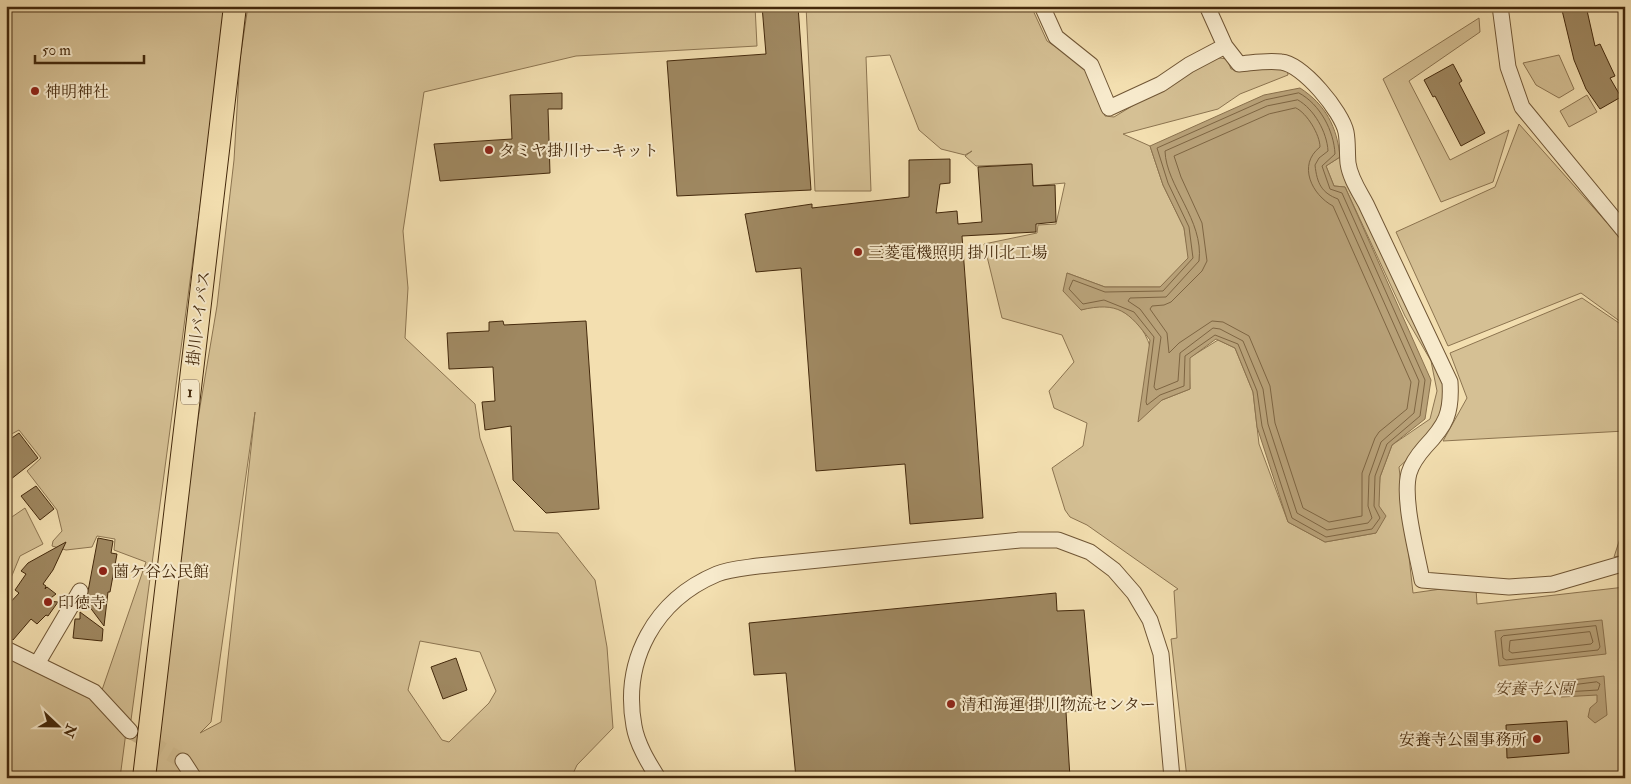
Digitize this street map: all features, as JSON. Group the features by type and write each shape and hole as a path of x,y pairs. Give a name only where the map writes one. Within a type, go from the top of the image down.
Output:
{"highway":[{"name":"掛川バイパス","path":"144,778 235,6"}],"street":[{"path":"1042,6 1056,37 1091,65 1110,108 1161,84 1189,65 1225,46"},
{"path":"1208,6 1225,46 1239,64 1282,62 1297,68 1316,83 1346,131 1348,165 1352,179 1366,204 1450,382 1452,401 1449,415 1440,431 1415,458 1409,473 1407,490 1422,580 1509,587 1553,584 1625,563"},
{"path":"1500,6 1508,67 1522,107 1625,232"},
{"path":"658,778 646,759 634,727 630,689 637,657 648,632 663,611 681,594 718,574 758,566 1020,540 1058,540 1090,552 1114,570 1134,593 1150,620 1162,654 1172,778"},
{"path":"37,664 80,591"},
{"path":"6,649 94,692 130,731"},
{"path":"184,761 194,778"}],"green space":[{"path":"6,6 227,6 131,720 102,690 146,562 114,550 115,539 97,536 92,547 66,550 52,546 53,541 62,531 57,510 27,471 41,458 19,430 6,437"},
{"path":"248,6 755,6 757,46 576,56 424,92 403,231 408,288 405,338 475,404 480,438 514,531 558,533 595,580 607,647 613,728 577,765 571,778 155,778 186,490 217,306 234,160 240,59","holes":["255,412 221,722 200,733 211,722","420,641 480,652 496,691 489,703 449,742 442,740 408,690"]},
{"name":"安養寺公園","path":"806,6 1031,6 1047,41 1090,70 1105,116 1114,117 1213,57 1227,59 1231,69 1287,68 1288,75 1240,94 1218,109 1123,134 1150,146 1163,185 1184,228 1189,258 1160,287 1105,287 1067,273 1081,310 1104,305 1120,310 1132,318 1141,328 1153,355 1162,400 1190,389 1189,358 1218,340 1235,348 1253,392 1259,444 1288,522 1325,542 1376,533 1380,477 1392,445 1430,419 1437,391 1431,361 1405,316 1345,187 1334,186 1326,166 1340,157 1345,180 1367,218 1447,384 1442,416 1421,447 1399,467 1413,593 1441,589 1476,589 1477,604 1625,587 1625,778 1187,778 1171,639 1177,638 1174,591 1178,589 1087,525 1070,517 1065,510 1052,468 1083,446 1087,423 1054,408 1049,391 1074,362 1062,335 1002,318 984,244 1037,233 1038,225 1056,224 1065,183 1033,186 1031,164 976,166 965,156 972,151 965,155 941,149 919,130 890,55 866,57 871,191 815,191"},
{"path":"1479,18 1480,32 1409,81 1450,160 1509,130 1493,182 1441,202 1383,79"},
{"path":"1559,55 1574,89 1559,98 1536,85 1523,63"},
{"path":"1587,95 1597,112 1569,127 1560,111"},
{"path":"1519,124 1625,243 1625,325 1581,293 1448,346 1396,232 1495,187"},
{"path":"1582,298 1625,327 1625,431 1443,441 1467,398 1450,353"},
{"path":"25,508 43,544 20,556 6,590 6,521"},
{"path":"1625,523 1625,555 1614,557"},
{"path":"6,649 92,694 126,732 120,778 6,778"}],"water":[{"path":"1300,88 1317,102 1333,126 1340,157 1326,166 1334,186 1345,187 1431,380 1425,419 1392,445 1380,477 1379,506 1386,516 1376,533 1325,542 1288,522 1257,427 1253,392 1235,348 1216,339 1190,358 1190,389 1162,400 1138,422 1150,340 1136,322 1122,311 1104,307 1081,310 1063,291 1067,273 1105,287 1160,287 1188,258 1184,228 1163,185 1150,146 1264,95"},
{"path":"1602,620 1606,654 1499,666 1495,631"},
{"path":"1604,676 1607,715 1595,723 1588,717 1590,708 1597,702 1597,695 1561,697 1557,686 1563,681"}],"building":[{"path":"762,6 798,6 811,190 677,196 667,61 766,54"},
{"path":"1561,6 1586,6 1595,46 1600,44 1615,76 1610,78 1621,97 1600,109 1586,89 1574,60"},
{"path":"1453,64 1462,81 1459,83 1485,133 1461,146 1435,96 1433,97 1424,80"},
{"path":"562,93 562,109 548,109 550,173 440,181 434,144 512,139 510,95"},
{"name":"三菱電機照明 掛川北工場","path":"950,159 950,183 940,184 936,213 957,211 958,224 982,222 978,167 1032,164 1033,186 1055,185 1056,222 1036,224 1036,232 962,236 983,518 910,524 905,464 816,471 801,268 756,272 745,214 812,204 812,208 909,197 909,160"},
{"path":"503,321 504,325 586,321 599,509 546,513 513,480 511,426 485,430 482,402 495,401 493,367 449,369 447,333 489,331 489,322"},
{"path":"19,433 38,458 6,483 6,442"},
{"path":"36,486 54,509 40,520 21,496"},
{"path":"98,538 113,541 111,553 117,554 110,592 108,592 104,626 86,602"},
{"path":"66,542 53,570 43,584 46,586 45,589 47,587 56,594 47,601 58,602 48,616 46,615 37,624 31,619 13,640 6,634 6,607 19,593 15,590 26,574 21,571 28,563"},
{"path":"1056,593 1057,611 1084,610 1093,709 1066,712 1070,778 796,778 786,673 754,675 749,623"},
{"path":"80,612 103,629 102,641 73,638 75,619 80,619"},
{"path":"456,658 467,690 443,699 431,667"},
{"name":"安養寺公園事務所","path":"1567,721 1569,753 1507,758 1506,725"}],"tunnel":[{"path":"130,731 183,761"}],"place":[{"name":"神明神社","path":"35,91"},
{"name":"タミヤ掛川サーキット","path":"489,150"},
{"name":"三菱電機照明 掛川北工場","path":"858,252"},
{"name":"薗ケ谷公民館","path":"103,571"},
{"name":"印徳寺","path":"48,602"},
{"name":"清和海運 掛川物流センター","path":"951,704"},
{"name":"安養寺公園事務所","path":"1537,739"}]}
